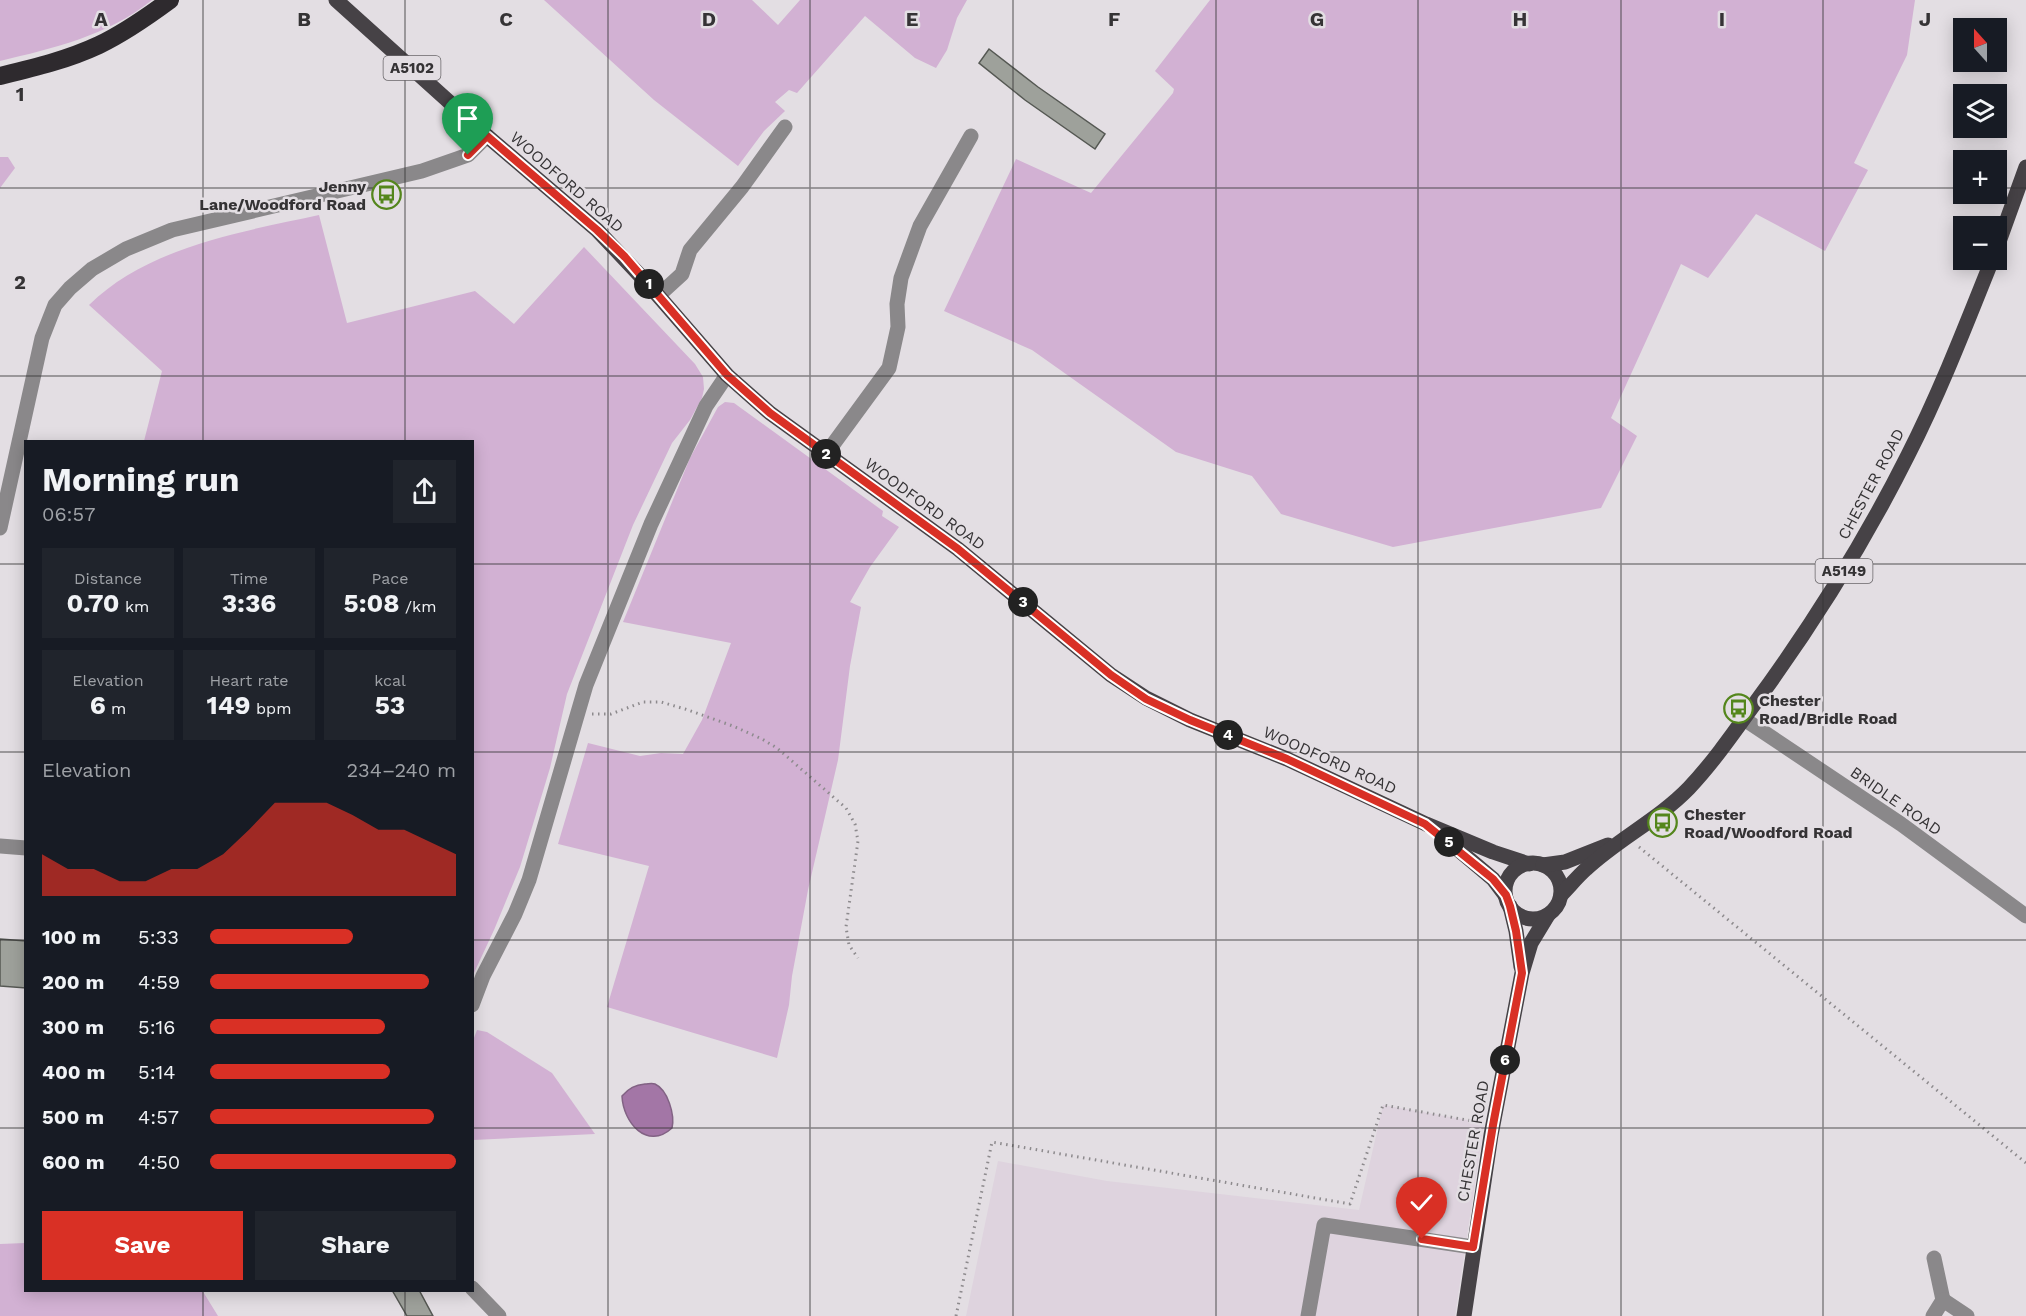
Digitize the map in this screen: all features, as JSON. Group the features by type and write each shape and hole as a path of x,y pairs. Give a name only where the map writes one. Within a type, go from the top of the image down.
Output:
{"highway":[{"path":"0,76 44,65 98,45 137,24 170,0"}],"main road":[{"name":"WOODFORD ROAD","path":"336,0 487,136 597,230 658,295 727,375 770,413 958,549 1111,675 1146,699 1190,720 1287,759 1425,824 1493,852 1536,865"},
{"path":"2007,220 2026,167"},
{"name":"CHESTER ROAD","path":"1561,896 1587,868 1661,814 1689,788 1719,754 1826,601 1874,520 1908,456 1936,396 1988,270"},
{"name":"WOODFORD ROAD","path":"1425,824 1493,879 1508,901"},
{"name":"CHESTER ROAD","path":"1536,865 1565,862 1628,837"},
{"path":"1536,865 1551,870 1557,877 1561,896 1556,907 1548,915 1540,918 1523,917 1508,901 1506,887 1508,879 1514,872 1536,865"},
{"name":"CHESTER ROAD","path":"1508,901 1516,931 1522,973"},
{"name":"CHESTER ROAD","path":"1464,1316 1493,1125 1522,973 1531,943 1548,915"}],"street":[{"path":"658,295 682,274 690,250 742,187 785,127"},
{"path":"0,528 42,338 55,305 92,269 126,249 172,230 422,171 468,155 487,136"},
{"path":"826,454 889,368 898,327 897,304 901,278 920,226 971,136"},
{"path":"474,1000 529,880 586,685 651,524 706,406 727,375"},
{"name":"BRIDLE ROAD","path":"1744,719 1901,824 2026,916"},
{"path":"0,846 24,848"},
{"path":"1308,1316 1323,1225 1473,1247"},
{"path":"1933,1316 1943,1300 1934,1258"},
{"path":"474,1290 499,1316"},
{"path":"1943,1300 1967,1316"}],"path":[{"path":"579,710 596,715 611,714 643,702 661,702 733,726 777,748 846,808 855,824 858,841 846,927 849,945 858,958"},
{"path":"1628,837 2026,1163"},
{"path":"956,1316 992,1142 1350,1204 1383,1105 1493,1125"}],"shaded area":[{"path":"0,0 152,0 117,23 98,32 0,61"},
{"path":"544,0 752,0 778,25 800,0 967,0 957,18 947,50 936,68 915,58 865,16 797,93 789,90 775,102 785,111 764,131 738,166 654,100"},
{"path":"1210,0 1915,0 1907,55 1854,163 1868,170 1825,251 1756,214 1708,278 1681,264 1611,418 1637,436 1601,508 1393,547 1281,514 1252,476 1176,452 1032,350 944,311 1016,159 1091,193 1173,93 1174,89 1155,71"},
{"path":"0,157 8,157 15,168 0,188"},
{"path":"319,215 347,323 475,291 514,324 584,247 695,364 703,377 702,398 690,420 672,443 633,525 567,694 550,768 520,867 474,973 474,440 144,440 162,371 89,305 113,285 167,256 258,228"},
{"path":"725,402 734,403 883,511 882,516 899,527 870,567 850,602 861,607 850,666 838,760 808,890 789,1005 777,1058 607,1007 649,866 558,844 588,743 640,756 661,753 683,754 702,720 731,643 623,622 690,458 718,407"},
{"path":"477,1030 487,1032 552,1073 595,1134 474,1140 474,1038"},
{"path":"645,1084 660,1087 670,1103 672,1128 663,1134 645,1135 632,1124 623,1106 622,1096 627,1091 632,1087"},
{"path":"1383,1105 1484,1123 1455,1316 966,1316 998,1161 1107,1181 1359,1210"},
{"path":"24,1243 24,1292 203,1292 218,1316 0,1316 0,1244"}],"building":[{"path":"989,49 1105,134 1095,149 1025,100 979,63"},
{"path":"0,939 24,941 24,988 0,986"},
{"path":"393,1292 420,1292 433,1316 407,1316"}],"place":[{"name":"Jenny Lane/Woodford Road","path":"387,195"},
{"name":"Chester Road/Bridle Road","path":"1738,709"},
{"name":"Chester Road/Woodford Road","path":"1663,823"}],"route":[{"path":"468,155 487,136 597,230 625,257 727,375 770,413 958,549 1111,675 1146,699 1190,720 1287,759 1425,824 1469,857 1493,879 1506,895 1510,906 1522,973 1473,1247 1422,1239"}]}
